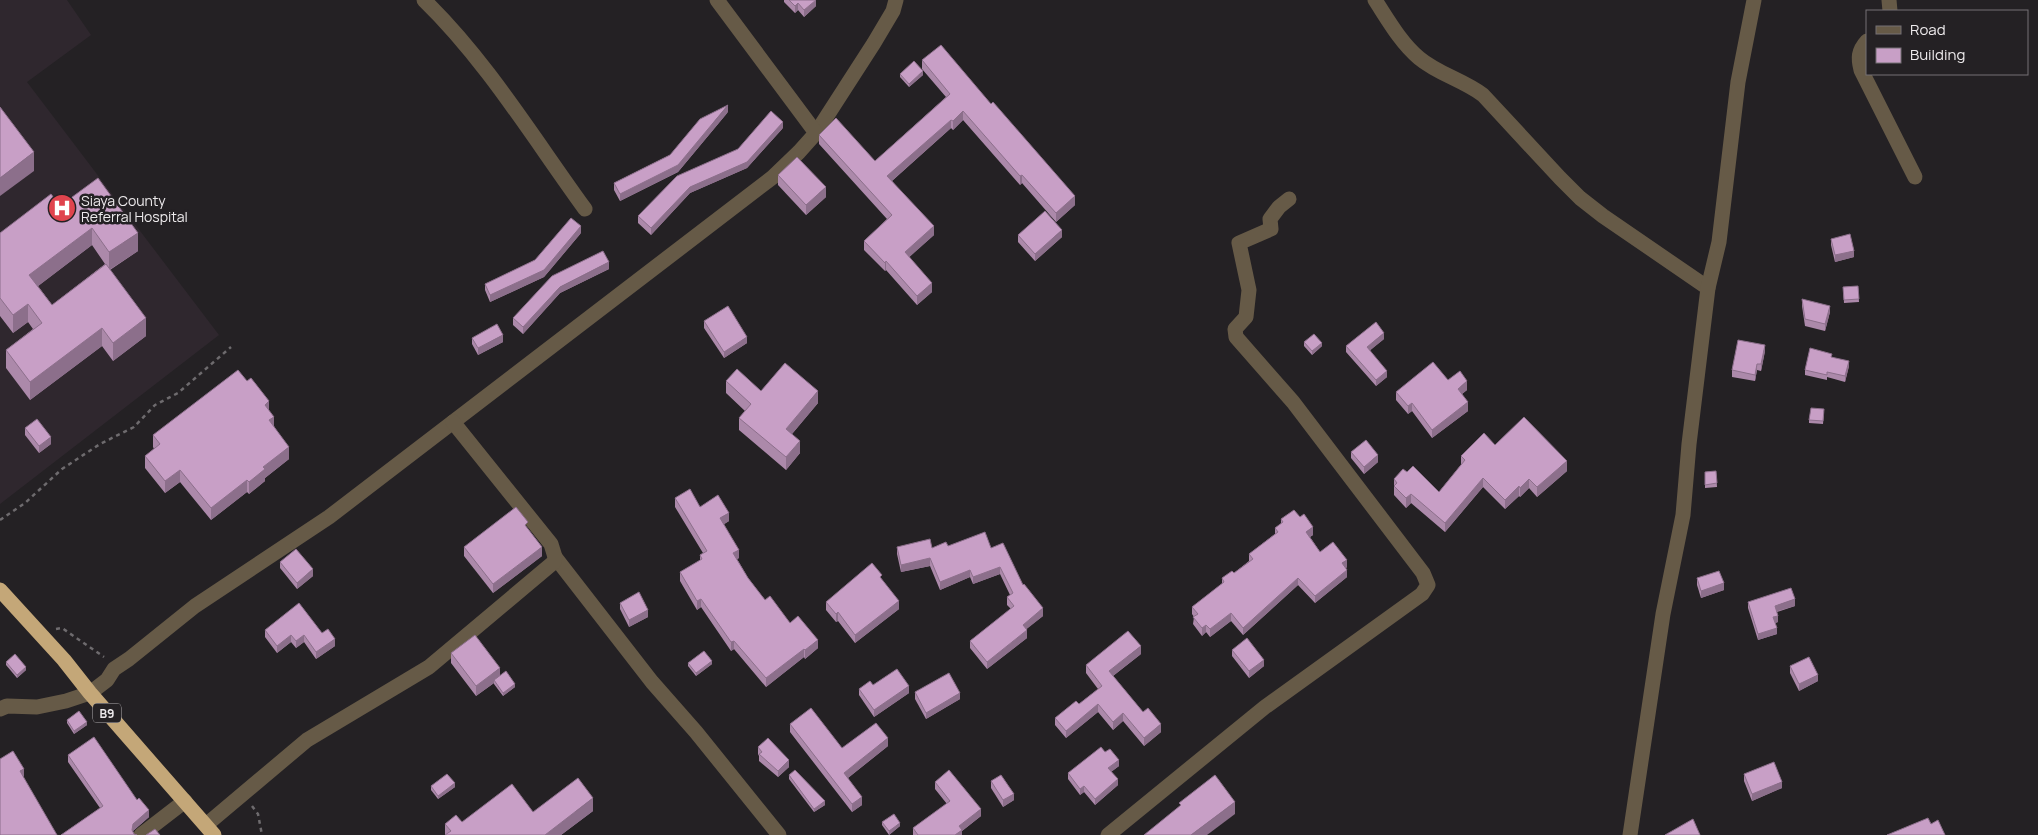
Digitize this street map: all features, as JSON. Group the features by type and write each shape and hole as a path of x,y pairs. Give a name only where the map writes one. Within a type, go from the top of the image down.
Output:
{"highway":[{"name":"B9","path":"0,590 35,627 210,830"}],"street":[{"path":"424,0 447,22 483,66 585,209"},
{"path":"717,0 816,132"},
{"path":"0,709 7,706 37,707 66,701 90,693 107,680 117,667 195,606 329,517 773,177 799,152 816,132 874,43 893,11 896,0"},
{"path":"1375,0 1407,46 1420,59 1473,87 1483,95 1580,198 1708,288"},
{"path":"1630,835 1663,614 1683,515 1689,444 1708,288 1719,242 1738,82 1754,0"},
{"path":"1866,42 1860,50 1858,59 1861,70 1915,177"},
{"path":"1108,835 1264,707 1415,600 1428,585 1423,573 1293,402 1236,337 1235,329 1246,317 1249,290 1239,243 1271,229 1270,219 1279,207 1289,199"},
{"path":"453,422 530,516 551,544 556,557 652,682 696,732 779,835"},
{"path":"210,830 244,795 307,740 429,667 550,567 556,557"},
{"path":"141,835 185,801"}],"path":[{"path":"0,520 25,503 62,469 100,444 134,427 155,405 178,392 231,347"},
{"path":"35,627 46,629 62,628 117,667"},
{"path":"244,795 258,814 262,835"}],"shaded area":[{"name":"Siaya County Referral Hospital","path":"0,0 67,0 91,35 27,82 219,335 0,504"}],"building":[{"path":"789,0 816,0 804,10 798,3 795,6"},
{"path":"941,45 991,104 993,102 1075,196 1056,213 1022,175 1020,176 963,111 887,176 934,226 905,252 932,283 917,296 886,261 885,263 864,241 892,215 819,135 836,118 875,161 950,94 922,60"},
{"path":"914,61 923,71 909,84 900,74"},
{"path":"728,105 678,165 620,194 614,183 670,155 700,119"},
{"path":"0,107 34,152 0,178"},
{"path":"771,111 783,122 747,162 690,187 651,228 638,216 677,176 738,149"},
{"path":"797,157 826,187 806,205 778,175"},
{"path":"98,178 138,233 109,252 92,228 29,275 52,305 106,264 146,318 113,343 102,328 30,382 6,350 42,323 28,304 13,315 0,298 0,233 51,194 60,206"},
{"path":"1045,211 1062,230 1035,254 1018,235"},
{"path":"571,218 581,226 544,270 490,295 485,284 535,260"},
{"path":"1850,234 1854,251 1835,255 1831,239"},
{"path":"603,251 609,262 560,287 523,327 513,318 552,276"},
{"path":"1858,286 1859,299 1844,300 1843,287"},
{"path":"1802,299 1830,306 1825,324 1805,319"},
{"path":"728,306 747,337 724,352 704,321"},
{"path":"1376,322 1384,333 1367,347 1387,371 1376,380 1346,346"},
{"path":"497,324 503,335 478,348 472,338"},
{"path":"1314,334 1322,343 1312,351 1304,342"},
{"path":"1738,340 1765,345 1761,364 1757,364 1755,375 1732,370"},
{"path":"1810,348 1832,354 1831,357 1849,361 1845,376 1827,372 1827,375 1805,370"},
{"path":"1433,362 1448,380 1460,371 1467,381 1458,389 1468,402 1432,430 1412,403 1408,406 1396,392"},
{"path":"785,363 818,391 786,429 800,441 786,457 739,418 751,404 726,381 737,369 761,391"},
{"path":"238,370 247,381 251,378 269,401 265,405 274,417 269,420 289,447 263,467 265,469 249,482 247,480 211,508 180,470 165,481 145,456 160,444 153,435"},
{"path":"1811,408 1824,409 1823,421 1809,420"},
{"path":"1524,417 1567,461 1537,487 1529,479 1505,500 1483,478 1445,523 1411,494 1406,498 1394,486 1397,483 1394,479 1403,469 1407,472 1413,466 1439,492 1465,460 1461,456 1484,433 1495,445"},
{"path":"37,419 51,437 39,446 25,428"},
{"path":"1366,440 1378,455 1364,467 1351,452"},
{"path":"1716,471 1717,483 1705,485 1705,472"},
{"path":"690,489 700,507 718,495 729,513 720,518 739,550 733,553 748,578 765,600 770,596 790,623 798,616 818,640 766,678 734,641 731,642 701,599 697,601 680,572 702,559 700,555 707,551 675,498"},
{"path":"516,507 528,522 525,525 542,547 493,584 464,547"},
{"path":"1294,510 1300,517 1304,514 1313,527 1306,532 1320,552 1333,542 1347,560 1342,563 1347,570 1315,596 1298,578 1243,628 1231,613 1210,629 1206,625 1202,628 1193,617 1198,614 1192,607 1224,582 1222,578 1232,571 1234,573 1253,559 1249,554 1278,532 1275,528 1283,522 1281,519"},
{"path":"985,532 991,548 1003,543 1023,585 1043,608 1023,625 1027,630 987,662 970,641 1014,606 1007,597 1013,593 1000,567 973,577 970,570 940,582 930,558 901,565 897,547 930,539 932,548 946,542 948,546"},
{"path":"296,549 313,569 297,583 280,562"},
{"path":"872,563 882,575 880,577 899,601 855,635 838,612 836,614 826,602"},
{"path":"1719,571 1724,583 1701,591 1697,578"},
{"path":"1791,588 1795,599 1775,606 1778,616 1773,617 1777,628 1758,634 1748,602"},
{"path":"639,592 648,610 629,620 620,603"},
{"path":"299,603 322,633 328,629 335,639 316,652 304,635 296,641 291,635 277,646 265,630"},
{"path":"1128,631 1141,646 1109,671 1143,712 1148,708 1161,724 1144,738 1123,713 1113,722 1098,704 1066,731 1055,718 1076,701 1079,704 1102,686 1086,665"},
{"path":"475,635 500,668 476,686 451,653"},
{"path":"1247,638 1264,660 1249,671 1232,650"},
{"path":"704,651 712,661 696,673 688,663"},
{"path":"15,654 26,667 17,675 6,662"},
{"path":"1809,657 1818,675 1799,684 1790,666"},
{"path":"897,669 909,686 874,710 859,689 870,681 873,685"},
{"path":"506,671 515,684 503,693 494,680"},
{"path":"949,673 960,693 926,713 915,692"},
{"path":"811,708 842,748 876,723 888,738 844,773 862,797 852,804 790,724"},
{"path":"79,711 87,722 74,731 67,720"},
{"path":"94,737 137,800 139,798 149,810 133,824 132,830 137,835 61,835 103,806 68,755"},
{"path":"768,738 789,760 778,771 759,754 762,752 758,747"},
{"path":"1101,747 1105,752 1110,749 1119,760 1108,768 1118,779 1095,799 1084,786 1080,789 1068,773"},
{"path":"13,751 24,769 20,771 57,835 0,835 0,759"},
{"path":"1774,762 1782,782 1752,794 1744,774"},
{"path":"795,770 825,801 814,809 789,775"},
{"path":"949,770 981,809 959,826 962,830 955,835 918,835 913,828 950,801 935,782"},
{"path":"447,774 455,783 438,796 431,786"},
{"path":"1001,775 1014,794 1003,800 991,781"},
{"path":"1215,775 1235,802 1191,835 1144,835 1181,805 1179,803"},
{"path":"578,778 593,798 545,835 445,835 451,831 445,824 456,815 462,822 512,784 533,812"},
{"path":"894,814 900,823 889,831 882,822"},
{"path":"1928,818 1931,824 1938,820 1945,835 1887,835"},
{"path":"1693,819 1700,835 1665,835"},
{"path":"155,829 160,835 146,835"}],"place":[{"name":"Siaya County Referral Hospital","path":"62,208"}]}
